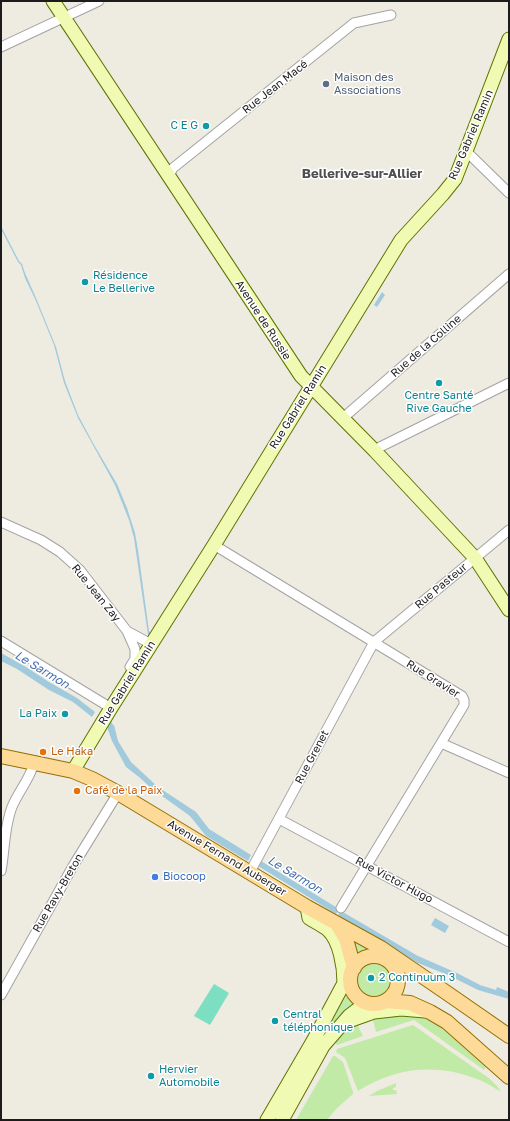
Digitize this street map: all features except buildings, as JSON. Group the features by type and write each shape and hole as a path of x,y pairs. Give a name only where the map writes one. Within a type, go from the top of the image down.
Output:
{"main road":[{"path":"1,756 34,763"},
{"name":"Avenue Fernand Auberger","path":"34,763 73,771 92,779 253,865 307,907 386,957 447,993 509,1036"},
{"name":"Avenue Fernand Auberger","path":"336,924 346,939 349,977"},
{"name":"Avenue Fernand Auberger","path":"386,957 447,993"},
{"path":"386,1001 396,988 396,972 386,957 364,958 358,962 349,977 354,994 359,999 366,1003 373,1004 386,1001 410,1003 430,1012 447,1022 509,1077"}],"street":[{"name":"Avenue de Russie","path":"53,1 300,376 375,451 475,558 509,610"},
{"path":"1,47 99,1"},
{"name":"Rue Jean Macé","path":"169,176 172,168 354,24 391,15"},
{"name":"Rue Gabriel Ramin","path":"73,771 401,240 455,179 509,39"},
{"path":"466,151 509,194"},
{"name":"Rue de la Colline","path":"342,418 509,274"},
{"path":"375,451 380,447 509,383"},
{"name":"Rue Jean Zay","path":"1,522 41,540 60,552 80,570 127,631 135,648 135,659 122,680 120,694"},
{"name":"Rue Pasteur","path":"374,642 509,530"},
{"name":"Rue Gravier","path":"214,545 462,696 464,700 464,705 341,908"},
{"name":"Rue Jean Zay","path":"127,631 151,644"},
{"path":"1,640 111,708"},
{"name":"Rue Grenet","path":"253,865 374,642"},
{"path":"441,743 509,773"},
{"path":"1,871 10,813 32,771 34,763"},
{"name":"Rue Ravy-Breton","path":"1,995 73,866 118,793"},
{"name":"Rue Victor Hugo","path":"279,819 509,942"},
{"path":"267,1120 349,977 344,972 338,945 328,930 309,918 307,907"},
{"path":"282,1120 323,1046 348,1016 366,1003"},
{"path":"341,1024 374,1012 401,1010 430,1012"}],"green space":[{"path":"351,934 376,951 358,956"},
{"path":"371,963 377,963 381,964 388,970 391,980 390,987 384,994 377,997 371,997 367,996 360,990 357,983 357,977 358,973 364,966"},
{"path":"214,984 229,993 210,1025 194,1016"},
{"path":"346,989 351,998 357,1004 339,1018 321,1041 317,1038"},
{"path":"414,1015 428,1019 442,1028 486,1066 484,1070 414,1020 376,1032 372,1016"},
{"path":"357,1024 363,1036 337,1045 335,1042"},
{"path":"413,1025 490,1079 501,1092 485,1082 459,1073 429,1069 414,1070 386,1077 358,1091 345,1058 336,1052 337,1049"},
{"path":"333,1056 343,1062 353,1094 336,1109 327,1120 296,1120"},
{"path":"396,1083 396,1087 393,1088 393,1090 396,1090 397,1094 369,1096 377,1091"}],"water":[{"path":"1,226 22,264 56,347 65,381 78,415 117,484 127,508 135,533 149,631 151,634 148,635 134,538 129,520 115,485 78,418 64,383 54,345 25,278 21,265 1,229"},
{"path":"382,292 385,295 377,307 374,305"},
{"path":"1,653 77,698 95,712 92,717 73,702 49,690 17,669 1,661"},
{"path":"111,721 114,725 118,741 131,762 158,787 196,812 209,829 251,855 248,861 206,836 190,816 151,788 126,767 112,741 107,727"},
{"path":"261,861 339,909 336,914 258,866"},
{"path":"341,911 418,956 480,985 496,990 497,987 509,992 509,999 478,990 448,975 418,963 338,915"},
{"path":"435,918 449,926 445,933 431,925"}],"place":[{"name":"Maison des Associations","path":"326,84"},
{"name":"C E G","path":"206,126"},
{"name":"Résidence Le Bellerive","path":"85,282"},
{"name":"Centre Santé Rive Gauche","path":"439,383"},
{"name":"La Paix","path":"65,714"},
{"name":"Le Haka","path":"43,752"},
{"name":"Café de la Paix","path":"77,791"},
{"name":"Biocoop","path":"155,877"},
{"name":"2 Continuum 3","path":"371,978"},
{"name":"Central téléphonique","path":"275,1021"},
{"name":"Hervier Automobile","path":"151,1076"}],"district":[{"name":"Bellerive-sur-Allier","path":"362,174"}],"water label":[{"name":"Le Sarmon","path":"42,670"},
{"name":"Le Sarmon","path":"295,875"}]}
